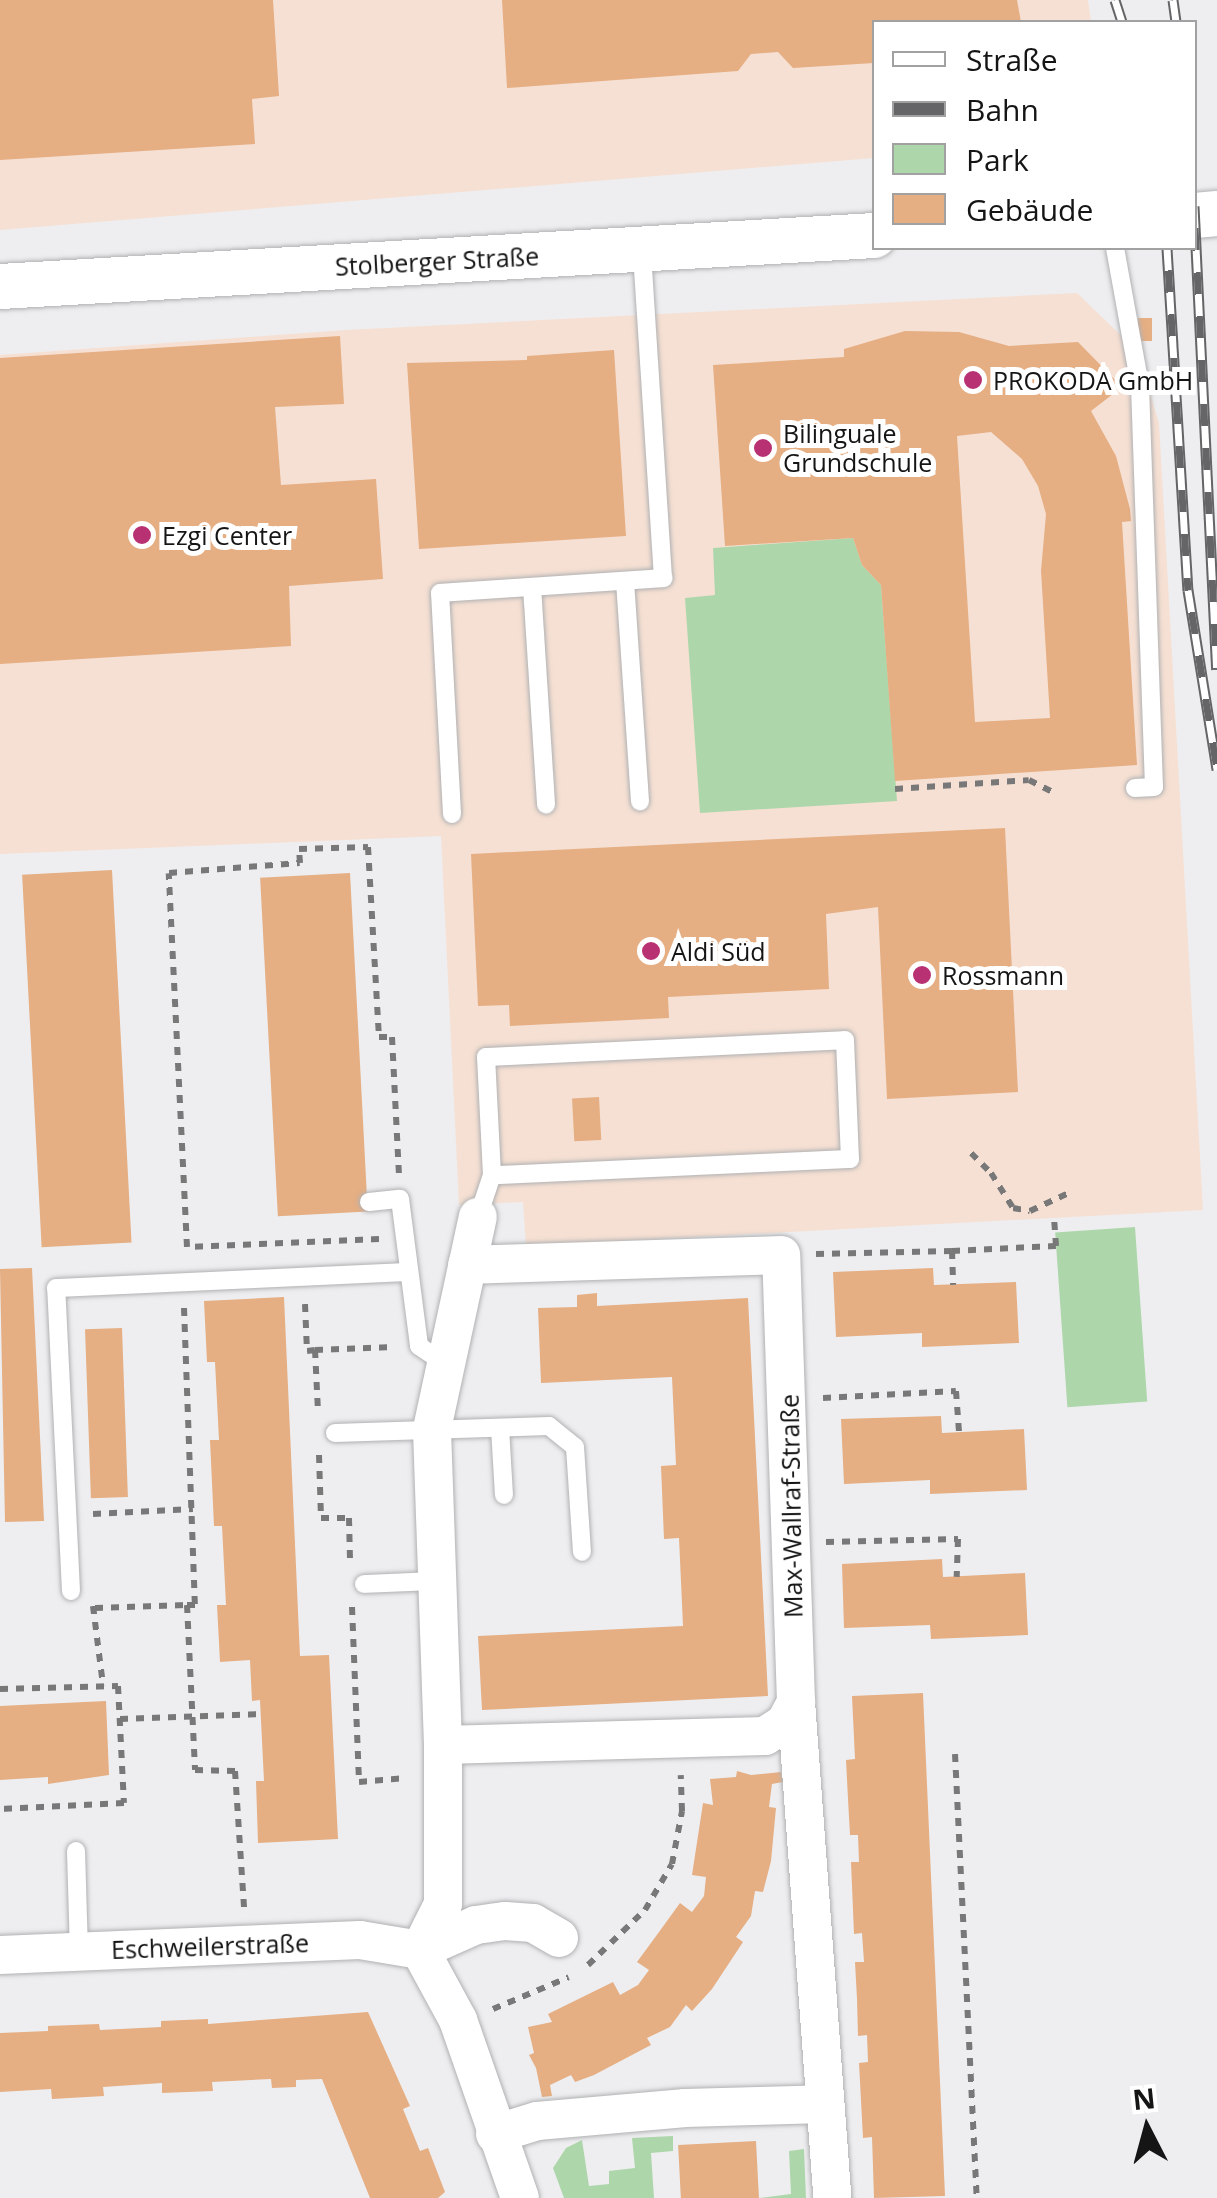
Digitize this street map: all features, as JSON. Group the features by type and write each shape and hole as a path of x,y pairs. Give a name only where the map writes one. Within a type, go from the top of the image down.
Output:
{"street":[{"name":"Stolberger Straße","path":"0,286 872,235"},
{"path":"420,1950 443,1904 443,1745 432,1355 467,1265 478,1217"},
{"path":"467,1265 781,1255"},
{"name":"Max-Wallraf-Straße","path":"781,1255 796,1702"},
{"path":"443,1745 764,1736 785,1723 796,1702"},
{"path":"796,1702 832,2198"},
{"path":"420,1950 476,1926 505,1921 533,1924 558,1938"},
{"name":"Eschweilerstraße","path":"0,1955 360,1940 420,1950"},
{"path":"420,1950 458,2020 520,2198"},
{"path":"495,2134 537,2121 685,2108 824,2104"}],"lane":[{"path":"452,814 440,593 662,578 642,248"},
{"path":"1115,250 1141,405 1154,786 1135,788"},
{"path":"625,581 640,802"},
{"path":"532,587 546,804"},
{"path":"478,1217 492,1176 486,1057 845,1040 850,1159 492,1176"},
{"path":"370,1202 400,1199 409,1272 432,1355"},
{"path":"71,1591 56,1288 409,1272"},
{"path":"336,1434 549,1426 575,1447 582,1552"},
{"path":"500,1428 504,1495"},
{"path":"364,1584 437,1581"},
{"path":"76,1851 79,1952"}],"path":[{"path":"895,789 1029,780 1054,792"},
{"path":"400,1199 392,1037 379,1038 368,847 299,849 300,864 170,872 187,1247 405,1238"},
{"path":"971,1153 991,1173 1013,1208 1030,1211 1071,1192"},
{"path":"781,1255 1056,1246 1054,1218"},
{"path":"952,1251 953,1285"},
{"path":"71,1591 95,1608 195,1605 183,1282"},
{"path":"315,1350 432,1355"},
{"path":"788,1399 956,1391 959,1432"},
{"path":"67,1515 193,1509"},
{"path":"791,1543 958,1539 957,1576"},
{"path":"187,1605 195,1770 235,1771 246,1944"},
{"path":"95,1608 103,1684"},
{"path":"0,1689 118,1686 124,1802 0,1809"},
{"path":"120,1718 261,1714"},
{"path":"955,1754 977,2198"},
{"path":"505,2005 569,1977 602,1957 645,1910 672,1864 682,1811 681,1767"}],"shaded area":[{"path":"0,0 1088,0 1091,20 872,20 872,158 0,230"},
{"path":"1077,293 1137,351 1159,423 1203,1210 526,1246 523,1202 459,1205 441,836 0,854 0,355 346,330"}],"green space":[{"path":"853,538 862,565 881,585 897,801 700,813 685,598 715,595 713,548"},
{"path":"1135,1227 1147,1402 1067,1407 1055,1233"},
{"path":"673,2136 673,2151 651,2153 654,2198 564,2198 553,2168 566,2148 582,2140 589,2186 609,2184 609,2171 635,2168 632,2138"},
{"path":"804,2149 806,2198 759,2198 791,2194 789,2151"}],"building":[{"path":"0,0 273,0 279,96 252,99 255,144 0,160"},
{"path":"502,0 1017,0 1021,20 872,20 872,63 793,68 778,52 751,54 738,71 507,88"},
{"path":"1138,318 1152,318 1152,341 1138,341"},
{"path":"905,331 959,332 1009,346 1078,342 1122,387 1091,411 1116,456 1130,509 1131,521 1122,522 1137,765 895,781 881,585 862,565 853,538 725,546 713,365 844,357 844,349","holes":["991,432 1022,459 1038,486 1046,514 1041,571 1050,718 975,722 957,436"]},
{"name":"Ezgi Center","path":"340,336 344,404 275,407 281,485 376,479 383,579 289,586 291,646 0,664 0,358"},
{"path":"614,350 626,536 419,549 407,363 527,360 527,356"},
{"name":"Aldi Süd","path":"1005,828 1018,1092 887,1099 878,907 826,914 829,989 668,997 669,1018 510,1026 509,1005 478,1006 471,854"},
{"path":"112,870 132,1242 42,1247 22,875"},
{"path":"350,873 368,1212 278,1216 260,878"},
{"path":"599,1097 601,1140 574,1141 572,1098"},
{"path":"32,1268 44,1521 5,1522 0,1269"},
{"path":"933,1268 934,1285 1016,1282 1019,1343 922,1347 922,1333 836,1337 833,1272"},
{"path":"597,1293 597,1306 748,1298 768,1696 482,1710 478,1636 683,1626 679,1538 664,1539 661,1466 676,1465 672,1377 541,1383 538,1308 577,1307 577,1295"},
{"path":"284,1297 300,1656 329,1655 338,1839 258,1843 256,1781 264,1781 260,1700 252,1701 250,1660 220,1662 217,1605 226,1605 222,1526 214,1526 210,1440 219,1440 215,1362 207,1362 204,1301"},
{"path":"122,1328 128,1497 91,1498 85,1329"},
{"path":"941,1416 942,1433 1024,1429 1027,1490 930,1494 930,1480 844,1484 841,1419"},
{"path":"942,1559 943,1577 1025,1573 1028,1635 931,1639 930,1625 844,1628 842,1564"},
{"path":"923,1693 945,2196 874,2198 872,2137 863,2138 859,2063 868,2062 867,2035 858,2036 855,1962 864,1962 862,1933 854,1934 851,1862 859,1862 858,1835 850,1835 846,1760 855,1759 852,1696"},
{"path":"106,1701 109,1775 48,1784 48,1777 0,1780 0,1706"},
{"path":"737,1771 751,1775 781,1772 783,1782 772,1784 769,1807 776,1808 771,1861 763,1892 755,1891 751,1916 736,1937 743,1942 712,1989 692,2011 686,2005 670,2027 647,2038 651,2045 594,2075 575,2082 571,2075 550,2085 552,2096 542,2097 529,2055 534,2053 528,2027 552,2022 548,2014 613,1982 620,1995 638,1985 649,1970 637,1962 680,1903 692,1912 704,1896 706,1877 692,1875 703,1803 713,1805 710,1779 736,1777"},
{"path":"368,2012 410,2106 403,2109 420,2151 428,2148 445,2192 438,2198 370,2198 322,2079 296,2080 296,2087 272,2088 271,2079 212,2082 213,2091 162,2093 162,2083 103,2087 104,2096 52,2099 51,2089 0,2092 0,2033 48,2031 48,2026 99,2024 100,2030 161,2027 161,2021 208,2019 208,2024"},
{"path":"756,2141 759,2198 681,2198 678,2145"}],"railway":[{"path":"1115,0 1121,20"},
{"path":"1173,0 1176,20"},
{"path":"1167,250 1188,590 1217,770"},
{"path":"1196,250 1217,669"}],"place":[{"name":"PROKODA GmbH","path":"973,380"},
{"name":"Bilinguale Grundschule","path":"763,448"},
{"name":"Ezgi Center","path":"142,535"},
{"name":"Aldi Süd","path":"651,951"},
{"name":"Rossmann","path":"922,975"}]}
